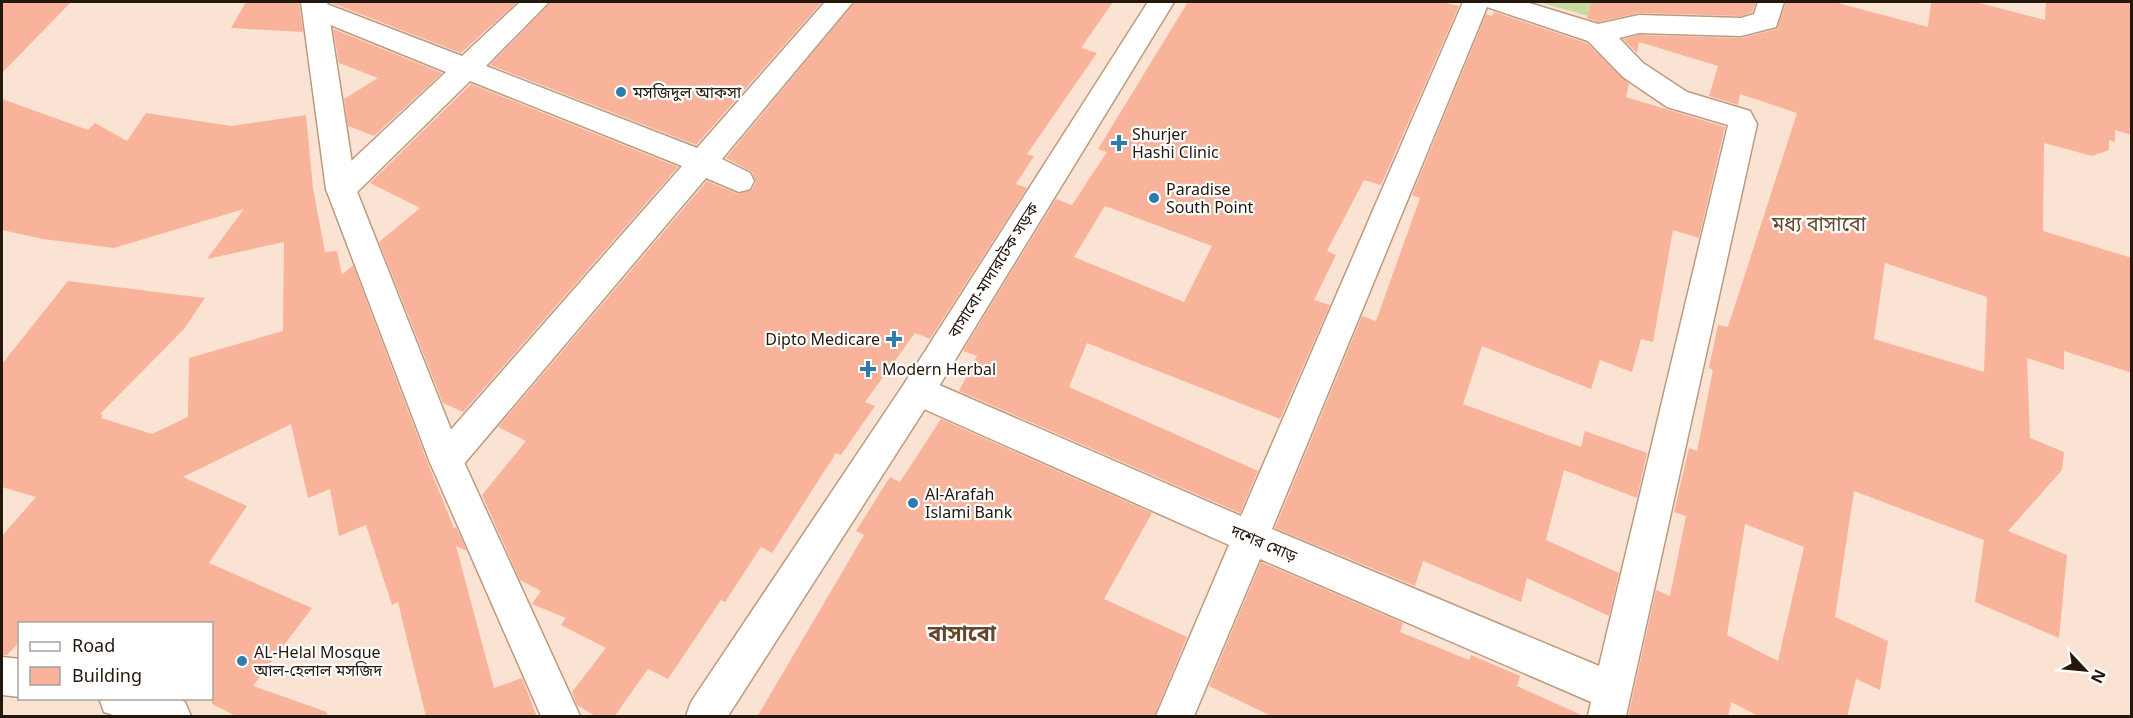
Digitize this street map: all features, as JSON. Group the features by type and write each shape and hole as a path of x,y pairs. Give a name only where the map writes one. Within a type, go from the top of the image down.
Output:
{"street":[{"path":"341,189 536,2"},
{"path":"446,460 840,2"},
{"name":"বাসাবো-মাদারটেক সড়ক","path":"705,717 918,391 1161,2"},
{"path":"1175,717 1476,2"},
{"path":"1498,2 1598,34 1633,70 1677,100 1740,118 1743,124 1609,704"},
{"path":"1598,34 1639,24 1741,27 1766,20 1771,2"},
{"path":"314,5 465,69 702,162 739,181"},
{"path":"314,5 341,189 446,460 561,717"},
{"name":"দশের মোড়","path":"918,391 1250,537 1609,704"},
{"path":"2,676 18,678"},
{"path":"121,700 171,717"}],"green space":[{"path":"1539,2 1593,2 1588,16"}],"building":[{"path":"2,2 71,2 2,73"},
{"path":"246,2 299,2 303,32 231,28"},
{"path":"329,2 517,2 461,53"},
{"path":"551,2 822,2 696,145 490,65"},
{"path":"855,2 1113,2 1081,48 1097,53 1027,154 1034,156 1016,184 1027,188 930,339 915,333 865,402 875,406 841,455 836,453 772,553 761,547 725,602 721,600 668,679 648,669 614,717 597,717 577,705 572,692 606,648 561,625 566,618 532,604 541,591 520,580 482,495 526,441 498,427 707,181 738,194 752,190 756,182 752,172 726,158"},
{"path":"1188,2 1441,2 1459,6 1381,185 1364,180 1327,251 1336,255 1314,300 1330,305 1280,419 1087,343 1069,387 1258,471 1240,513 959,391 977,356 963,351 1056,199 1072,205 1107,152 1098,149","holes":["1105,206 1212,246 1184,302 1074,257"]},
{"path":"1592,2 1756,2 1752,12 1741,16 1639,13 1598,22 1587,18"},
{"path":"1786,2 1834,2 1928,27 1931,2 1976,2 2045,20 2046,2 2132,2 2132,135 2115,130 2115,142 2109,140 2109,150 2092,156 2044,143 2043,231 2132,258 2132,373 2064,351 2064,370 2027,358 2030,438 2064,452 2062,470 2008,531 2067,555 2059,638 1975,602 1984,540 1854,491 1835,617 1888,641 1880,690 1856,679 1847,717 1760,717 1731,702 1728,717 1628,717 1656,590 1670,596 1686,516 1674,512 1689,448 1697,451 1713,370 1709,368 1718,325 1728,327 1797,113 1740,94 1738,105 1709,96 1718,66 1639,42 1637,53 1623,39 1639,35 1742,38 1777,29","holes":["1885,263 1987,297 1984,372 1874,339","1745,524 1804,547 1778,661 1727,635"]},
{"path":"1494,12 1587,43 1629,84 1626,97 1725,127 1699,238 1673,230 1653,342 1641,339 1632,372 1600,360 1591,389 1482,346 1463,404 1581,447 1585,431 1647,453 1637,498 1564,470 1546,540 1619,573 1609,616 1527,578 1521,602 1423,561 1415,586 1275,528 1362,316 1376,321 1420,198 1412,195 1486,14 1492,16"},
{"path":"333,29 442,73 374,136 348,126 344,99 378,78 339,63"},
{"path":"471,84 678,167 463,412 443,403 379,242 420,208 370,183"},
{"path":"2,99 88,130 95,123 127,141 146,113 231,126 306,115 313,188 325,252 337,251 342,275 353,265 427,461 454,528 456,527 467,551 456,546 494,688 522,678 537,717 426,717 398,602 392,605 366,525 339,536 330,489 308,498 291,424 183,477 247,506 209,563 312,608 253,686 327,712 326,717 238,717 212,704 213,622 18,622 18,643 7,655 2,655 2,536 36,497 2,487 2,364 68,281 205,298 184,329 100,414 103,415 101,418 152,434 188,417 189,358 283,331 284,242 207,259 244,209 114,248 43,239 2,230"},
{"path":"941,419 1152,513 1104,599 1187,637 1154,717 757,717 864,535 856,531 890,477 900,482"},
{"path":"1261,562 1403,623 1400,632 1469,660 1471,655 1520,676 1517,686 1586,717 1273,717 1209,686"}],"place":[{"name":"মসজিদুল আকসা","path":"621,92"},
{"name":"Shurjer Hashi Clinic","path":"1119,143"},
{"name":"Paradise South Point","path":"1154,198"},
{"name":"Dipto Medicare","path":"894,339"},
{"name":"Modern Herbal","path":"868,369"},
{"name":"Al-Arafah Islami Bank","path":"913,503"},
{"name":"AL-Helal Mosque আল-হেলাল মসজিদ","path":"242,661"}],"district":[{"name":"মধ্য বাসাবো","path":"1819,223"},
{"name":"বাসাবো","path":"962,632"}]}
